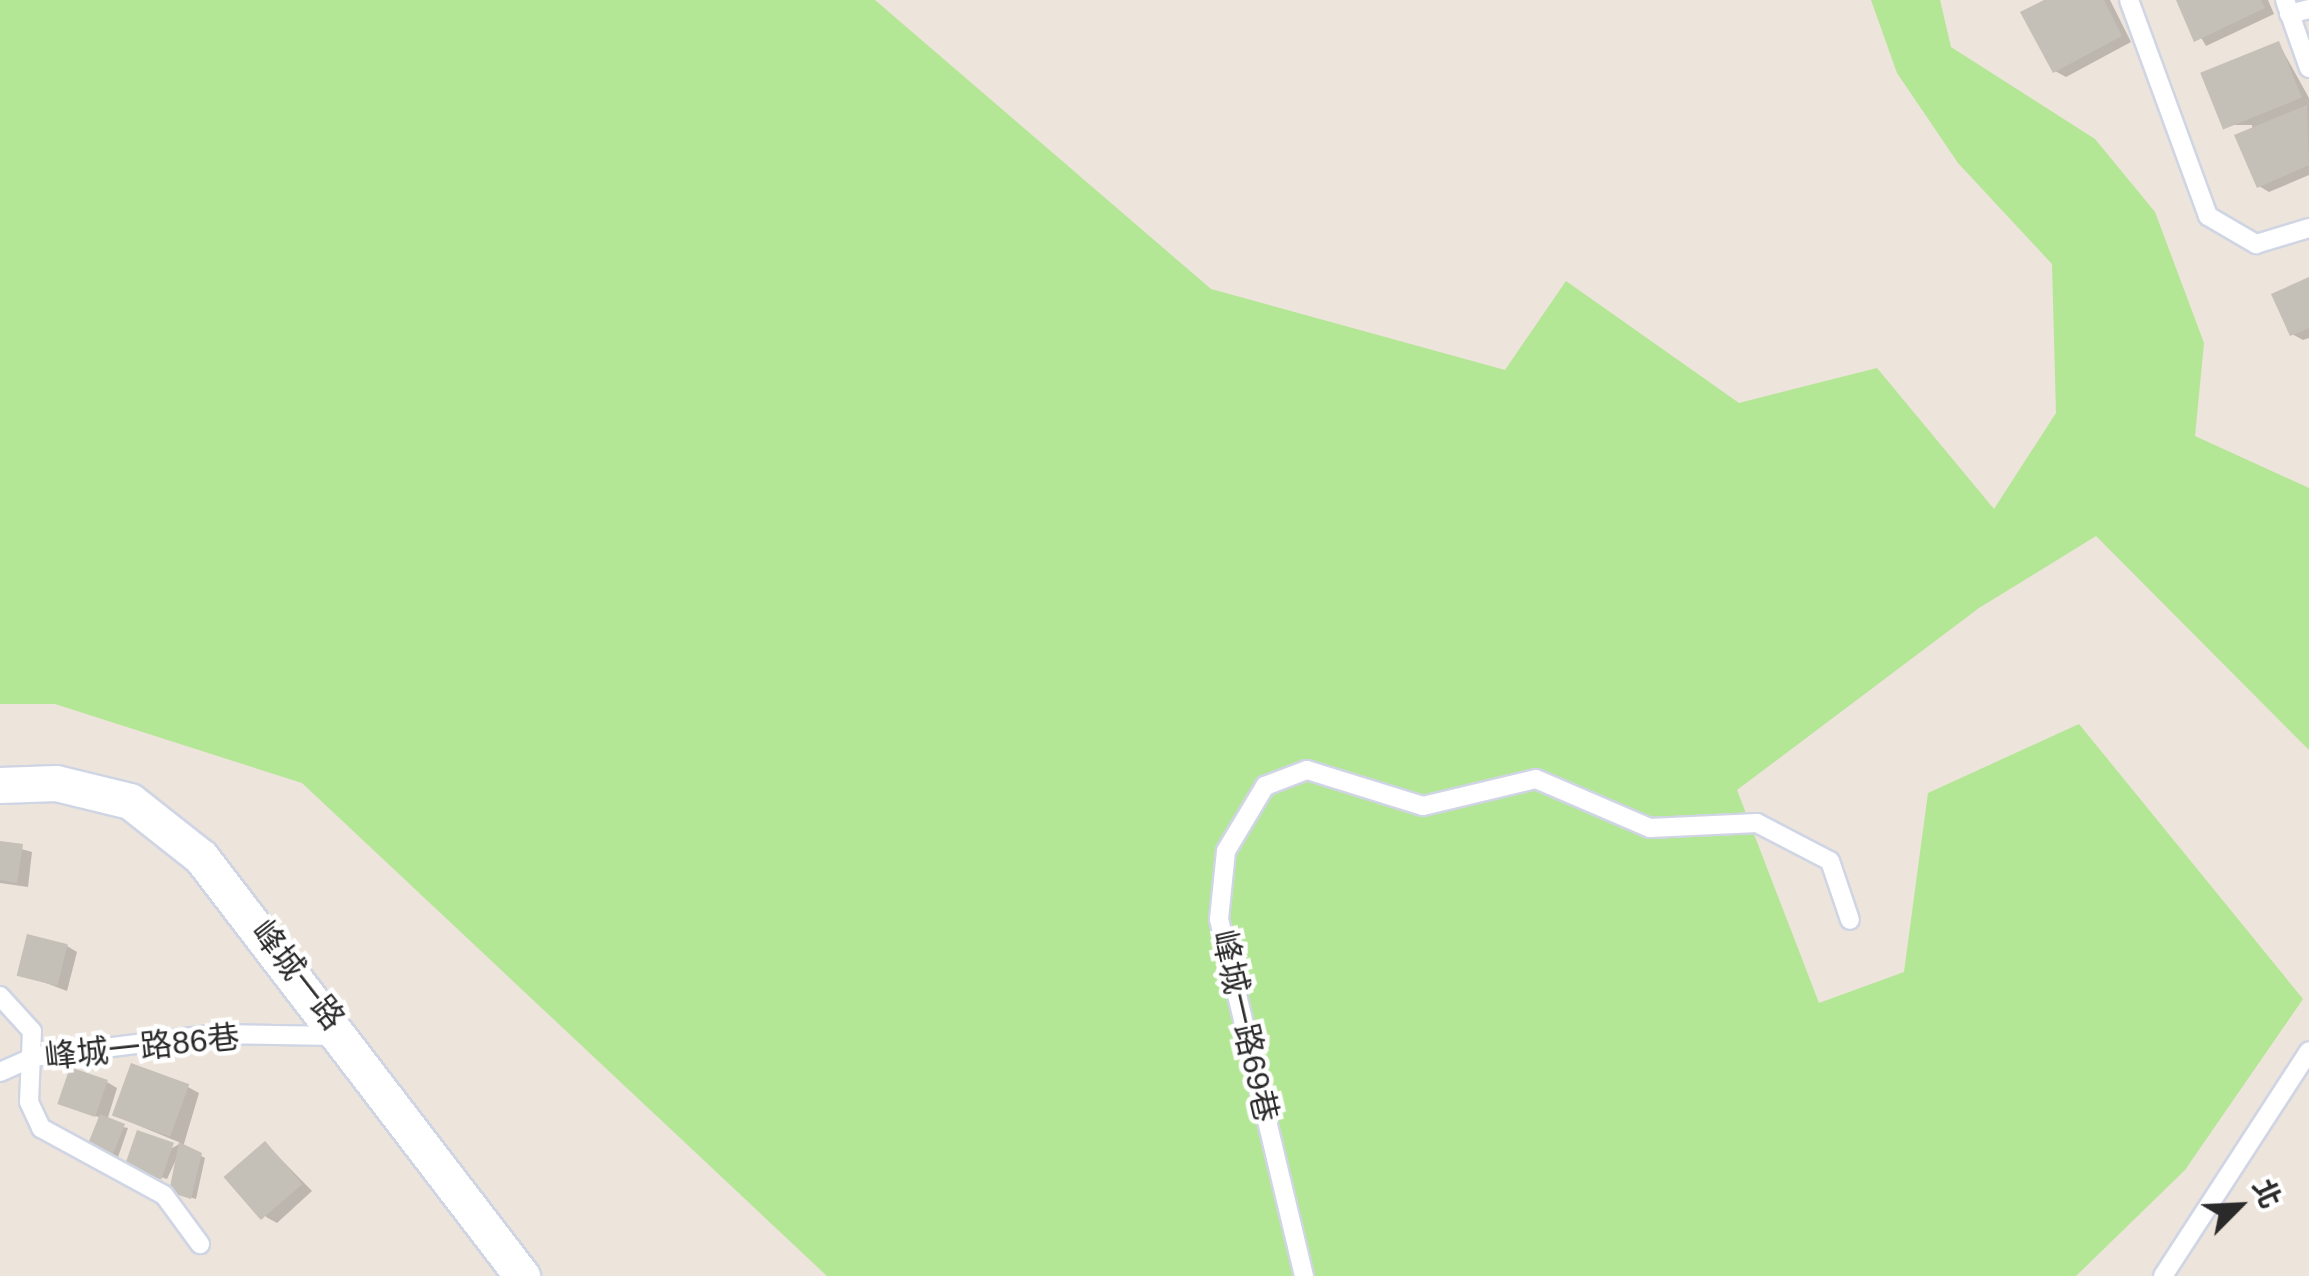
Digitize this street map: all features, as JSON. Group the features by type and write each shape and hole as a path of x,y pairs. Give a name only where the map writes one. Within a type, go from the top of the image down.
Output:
{"street":[{"name":"峰城一路","path":"0,785 56,782 130,801 202,856 347,1036 522,1276"}],"lane":[{"path":"2128,0 2208,216 2256,244 2309,228"},
{"path":"2309,10 2287,7 2309,68"},
{"name":"峰城一路69巷","path":"1304,1276 1219,918 1226,851 1265,786 1306,770 1423,806 1536,779 1650,828 1757,823 1830,861 1850,920"},
{"path":"0,996 32,1031 29,1102 41,1128 164,1195 200,1244"},
{"name":"峰城一路86巷","path":"0,1072 33,1057 215,1034 347,1036"},
{"path":"2164,1276 2309,1050"}],"green space":[{"path":"0,0 875,0 1211,289 1505,370 1566,281 1739,403 1877,368 1994,509 2056,413 2052,264 1958,163 1897,73 1871,0 1940,0 1951,47 2095,139 2155,212 2204,343 2195,436 2309,488 2309,750 2096,536 1979,608 1737,790 1819,1003 1904,972 1928,793 2079,724 2303,999 2185,1170 2076,1276 827,1276 302,783 55,704 0,704"}],"building":[{"path":"2044,0 2104,0 2122,36 2053,73 2020,12"},
{"path":"2176,0 2261,0 2265,8 2194,42"},
{"path":"2279,41 2302,98 2223,129 2200,73"},
{"path":"2307,105 2309,165 2257,188 2234,135"},
{"path":"2309,277 2309,328 2290,336 2271,294"},
{"path":"0,841 23,844 17,883 0,880"},
{"path":"27,934 68,944 57,986 17,976"},
{"path":"131,1063 189,1084 170,1137 112,1116"},
{"path":"70,1067 108,1080 95,1117 57,1104"},
{"path":"100,1114 125,1124 109,1163 84,1153"},
{"path":"137,1130 174,1143 161,1180 124,1167"},
{"path":"265,1141 302,1184 261,1220 223,1177"},
{"path":"179,1142 202,1153 191,1199 169,1192"}]}
